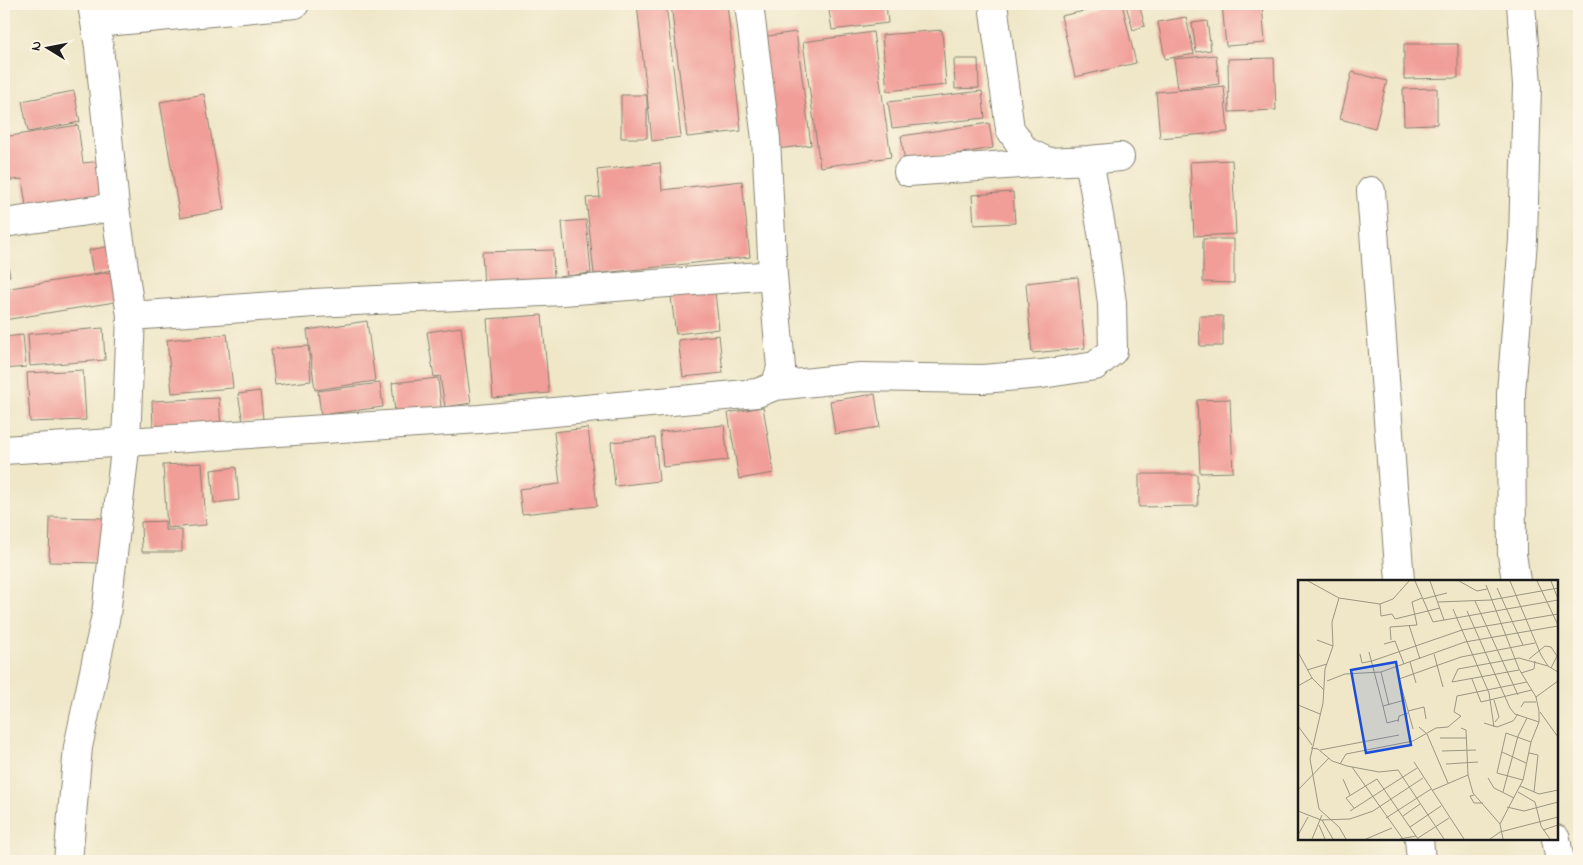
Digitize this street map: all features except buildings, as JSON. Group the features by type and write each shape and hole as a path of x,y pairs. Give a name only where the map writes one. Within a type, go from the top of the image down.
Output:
{"street":[{"path":"68,861 78,747 106,614 126,441 131,316 115,207 94,14 294,4"},
{"path":"749,4 766,138 773,275 781,368 775,386"},
{"path":"993,4 1010,129 1025,150 1048,162"},
{"path":"1516,580 1512,554 1511,393 1523,240 1527,95 1521,4"},
{"path":"908,172 1120,157"},
{"path":"4,450 479,419 757,393 775,386 860,377 983,379 1042,374 1095,366 1113,351 1112,303 1104,238 1089,160"},
{"path":"1371,191 1400,580"},
{"path":"4,223 115,207"},
{"path":"131,316 314,303 563,291 773,275"},
{"path":"1419,840 1421,861"},
{"path":"1556,840 1560,861"}]}
